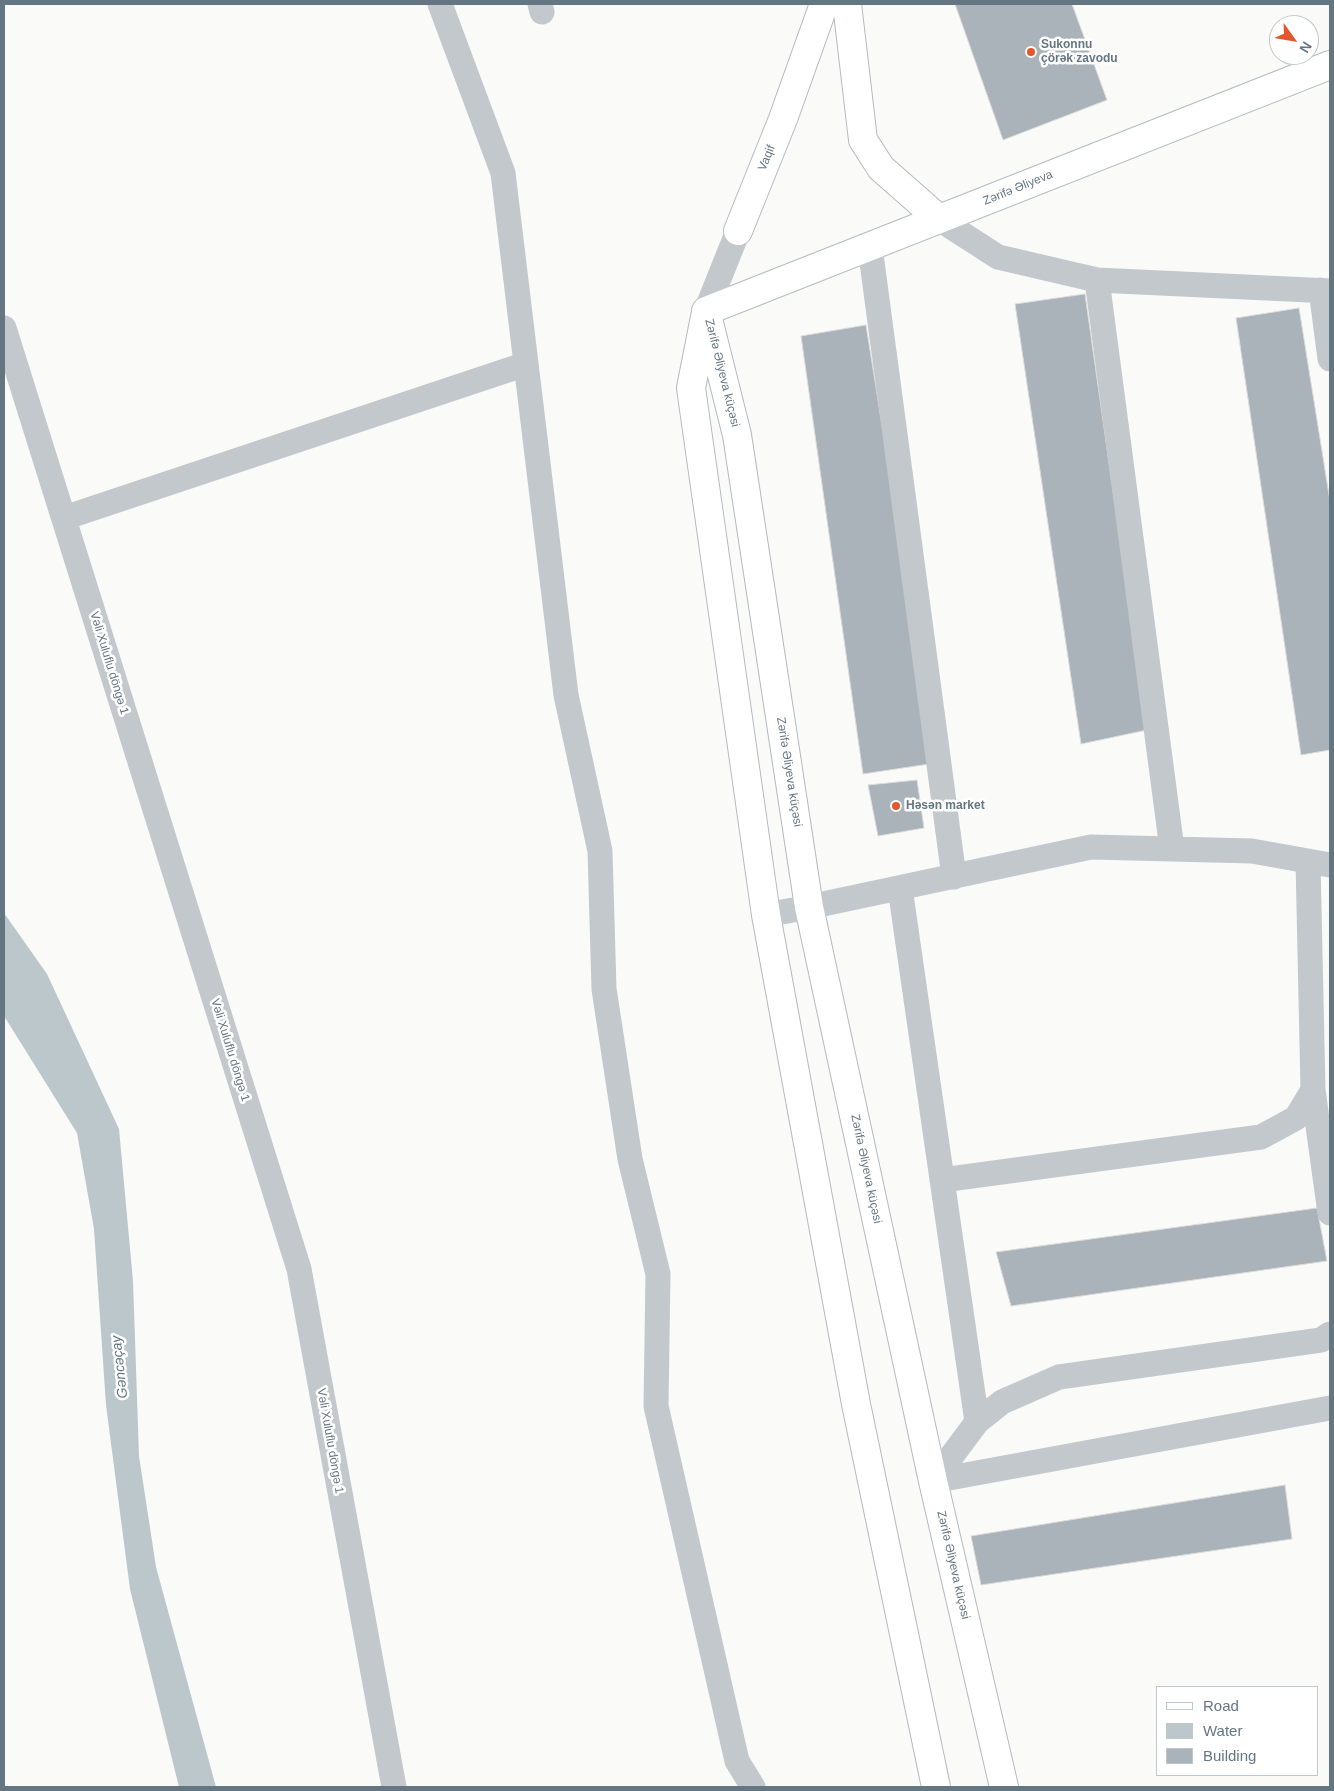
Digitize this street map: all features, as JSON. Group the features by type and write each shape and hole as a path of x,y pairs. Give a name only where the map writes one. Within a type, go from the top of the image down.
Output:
{"street":[{"path":"440,4 503,172 566,695 600,851 604,988 630,1159 658,1274 656,1406 737,1761 753,1787"},
{"name":"Vaqif","path":"706,311 783,119 824,4"},
{"path":"847,4 863,140 881,168 939,219 998,257 1097,280 1326,290 1330,359"},
{"name":"Zərifə Əliyeva","path":"706,311 1330,65"},
{"path":"870,247 954,877"},
{"path":"1097,280 1172,849"},
{"name":"Zərifə Əliyeva küçəsi","path":"706,311 737,435 810,907 933,1481 1004,1787"},
{"name":"Zərifə Əliyeva küçəsi","path":"706,311 691,388 766,915 856,1404 936,1787"},
{"name":"Vəli Xuluflu döngə 1","path":"4,328 299,1269 394,1787"},
{"path":"64,518 526,364"},
{"path":"766,915 1091,848 1252,851 1319,863 1313,1090 1330,1213"},
{"path":"900,888 977,1422"},
{"path":"942,1180 1261,1137 1296,1118 1313,1090"},
{"path":"933,1481 977,1422 1002,1402 1059,1376 1321,1340 1330,1334"},
{"path":"933,1481 1330,1408"}],"water":[{"name":"Gəncəçay","path":"4,913 47,974 119,1129 133,1281 139,1456 156,1567 216,1787 179,1787 130,1589 106,1405 94,1229 77,1133 4,1016"}],"building":[{"name":"Sukonnu çörək zavodu","path":"955,4 1072,4 1107,100 1003,140"},
{"path":"1085,294 1147,730 1081,744 1015,304"},
{"path":"1299,308 1330,501 1330,750 1301,755 1236,318"},
{"path":"866,325 936,763 863,774 801,336"},
{"name":"Həsən market","path":"917,780 924,828 878,836 868,785"},
{"path":"1317,1208 1327,1261 1011,1306 996,1252"},
{"path":"1285,1485 1292,1539 981,1585 971,1536"}],"place":[{"name":"Sukonnu çörək zavodu","path":"1031,52"},
{"name":"Həsən market","path":"896,806"}]}
